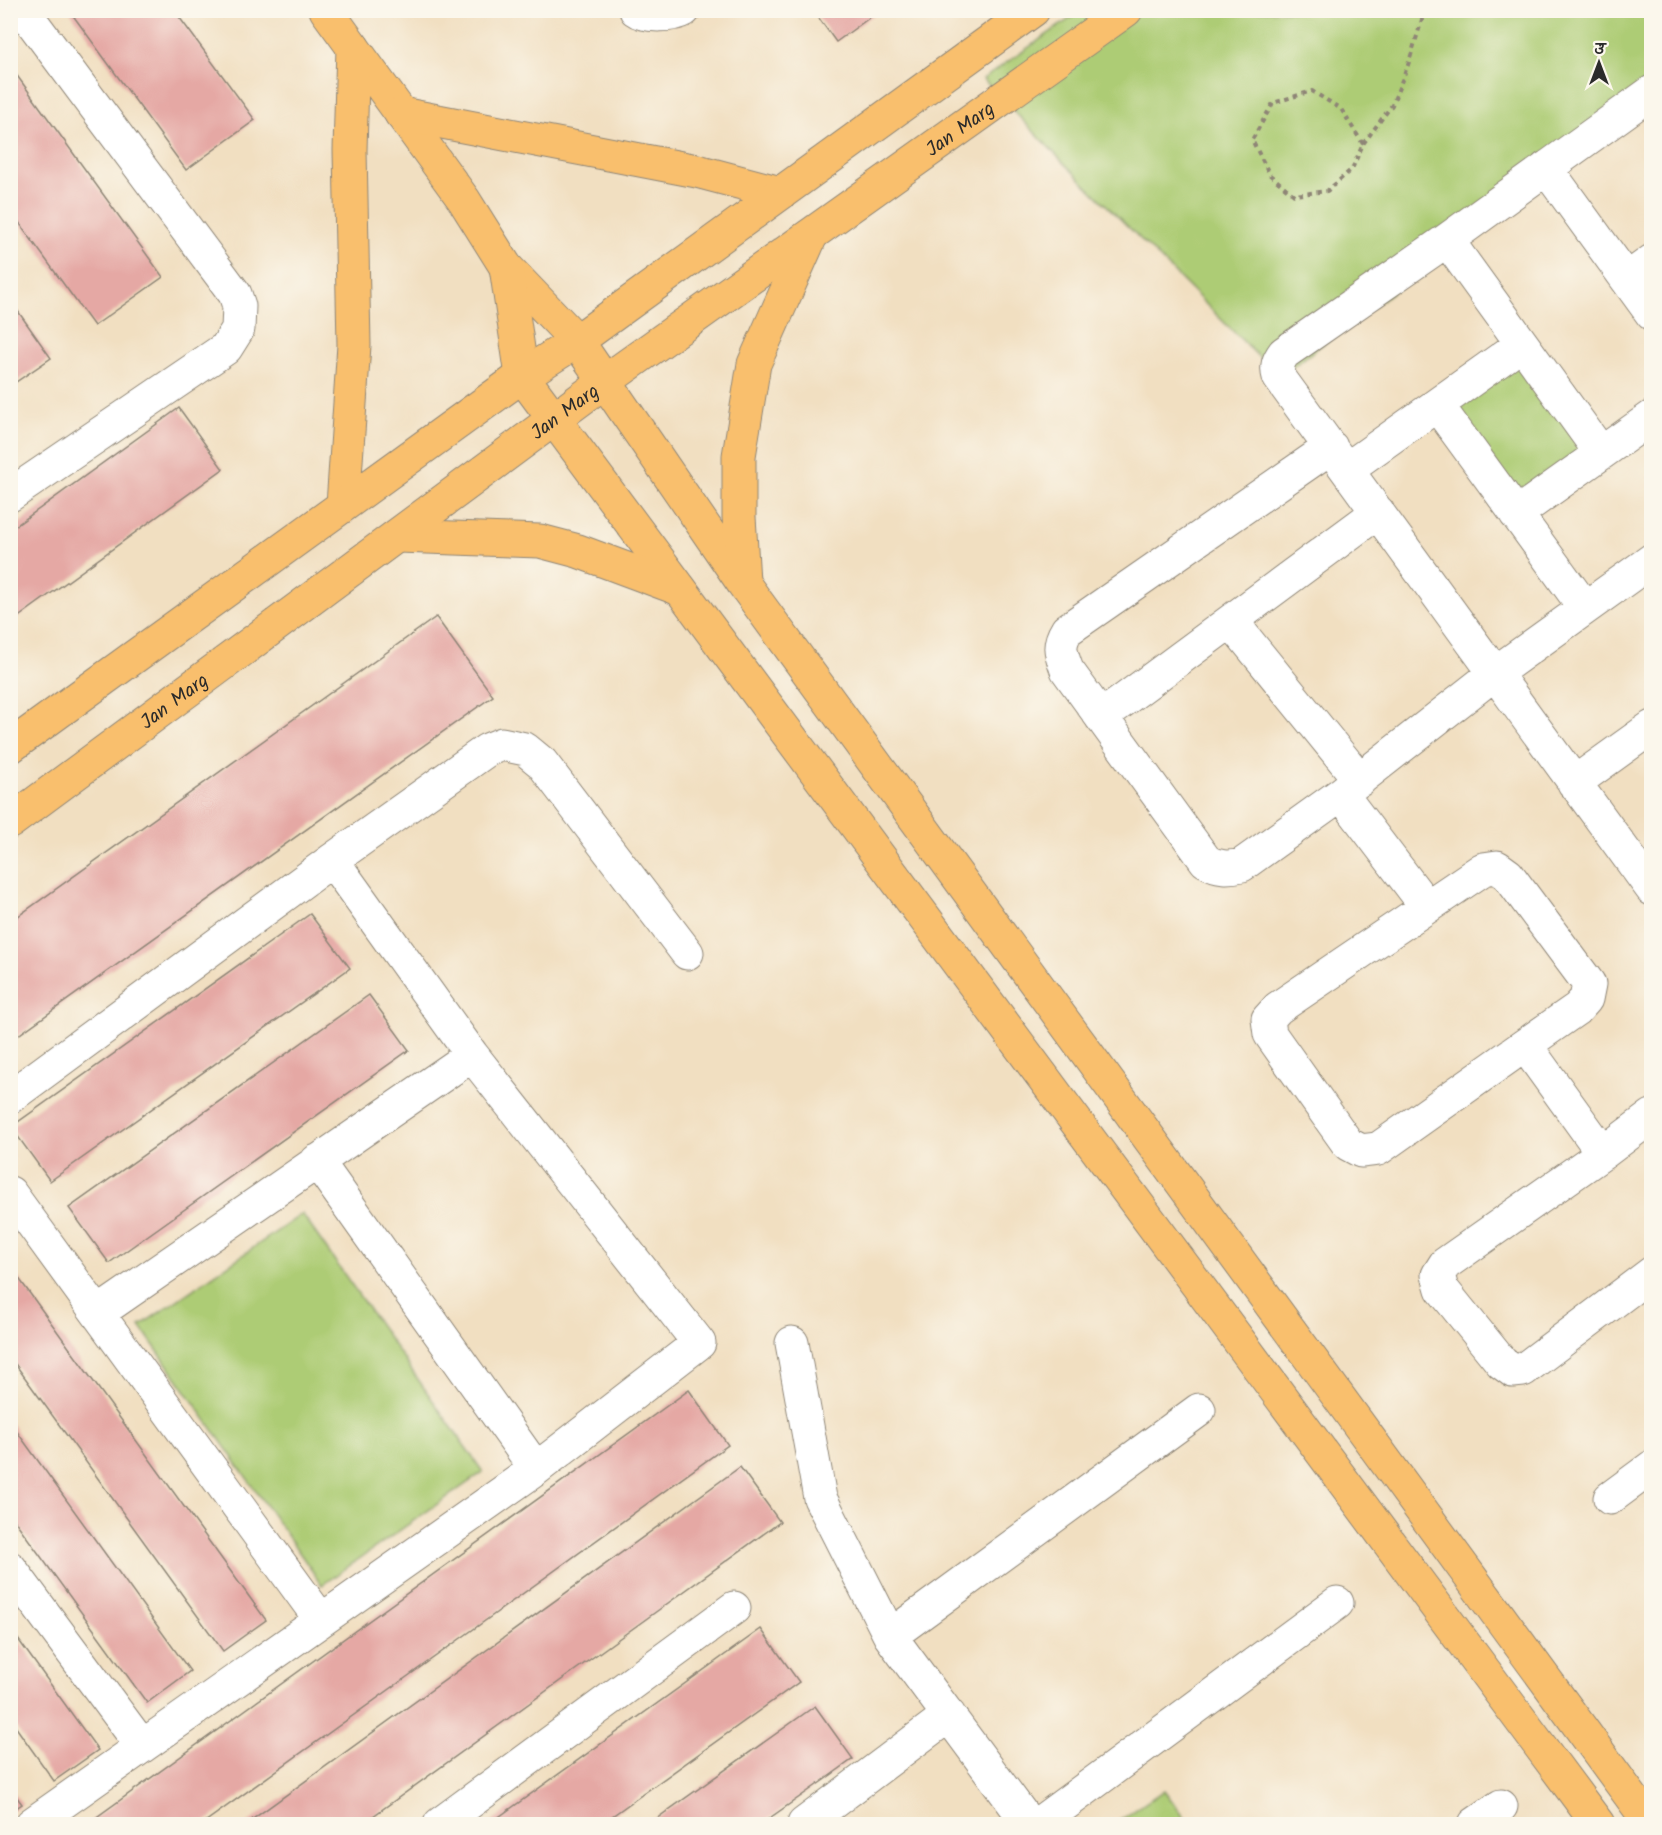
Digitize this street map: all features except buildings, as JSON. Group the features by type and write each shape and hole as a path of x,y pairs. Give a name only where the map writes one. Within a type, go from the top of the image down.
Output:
{"main road":[{"path":"326,10 464,200 506,267 577,341 743,583 1651,1824"},
{"path":"10,747 522,376 577,341 1034,10"},
{"name":"Jan Marg","path":"10,822 604,382 1126,10"},
{"path":"343,505 354,345 350,150 353,47"},
{"path":"402,114 697,171 780,193"},
{"path":"743,583 739,517 739,456 754,364 810,237"},
{"path":"506,267 522,376 1598,1824"},
{"path":"398,536 540,541 578,551 680,589"}],"street":[{"path":"13,489 226,348 238,329 239,306 235,294 23,10"},
{"path":"636,10 641,14 677,14 684,10"},
{"path":"1652,92 1447,240 1284,353 1277,369 1279,377 1652,889"},
{"path":"1546,168 1639,270 1652,314"},
{"path":"1447,240 1602,453"},
{"path":"1522,344 1437,405 1339,458 1066,630 1060,640 1060,653 1066,670 1206,861 1226,868 1242,866 1351,787 1495,673 1652,560"},
{"path":"1437,405 1585,608"},
{"path":"1516,514 1652,417"},
{"path":"1101,717 1378,512"},
{"path":"1231,621 1351,787 1427,908"},
{"path":"1574,783 1652,728"},
{"path":"10,1097 332,860 488,750 502,744 525,749 542,763 687,953"},
{"path":"32,1824 536,1469 699,1343 472,1055 332,860"},
{"path":"1497,867 1508,875 1589,984 1586,999 1578,1008 1525,1045 1378,1149 1361,1151 1348,1144 1270,1034 1268,1019 1278,1008 1483,869 1497,867"},
{"path":"1525,1045 1603,1153"},
{"path":"98,1313 472,1055"},
{"path":"1652,1116 1445,1264 1438,1275 1442,1289 1502,1363 1513,1371 1523,1370 1652,1273"},
{"path":"317,1161 536,1469"},
{"path":"10,1193 321,1620"},
{"path":"792,1343 820,1497 890,1636 1029,1824"},
{"path":"890,1636 1199,1410"},
{"path":"1610,1497 1652,1467"},
{"path":"10,1568 142,1746"},
{"path":"1038,1824 1337,1603"},
{"path":"440,1824 734,1608"},
{"path":"804,1824 949,1715"},
{"path":"1475,1824 1501,1806"}],"path":[{"path":"1363,144 1341,109 1312,91 1273,103 1252,140 1270,175 1294,195 1327,191 1352,170 1363,144 1392,105 1408,65 1425,10"}],"green space":[{"path":"1081,11 1651,11 1651,98 1279,377 983,79"},
{"path":"1520,361 1584,449 1518,496 1454,405"},
{"path":"302,1214 483,1472 322,1585 140,1326"},
{"path":"1164,1790 1189,1824 1115,1824"}]}
